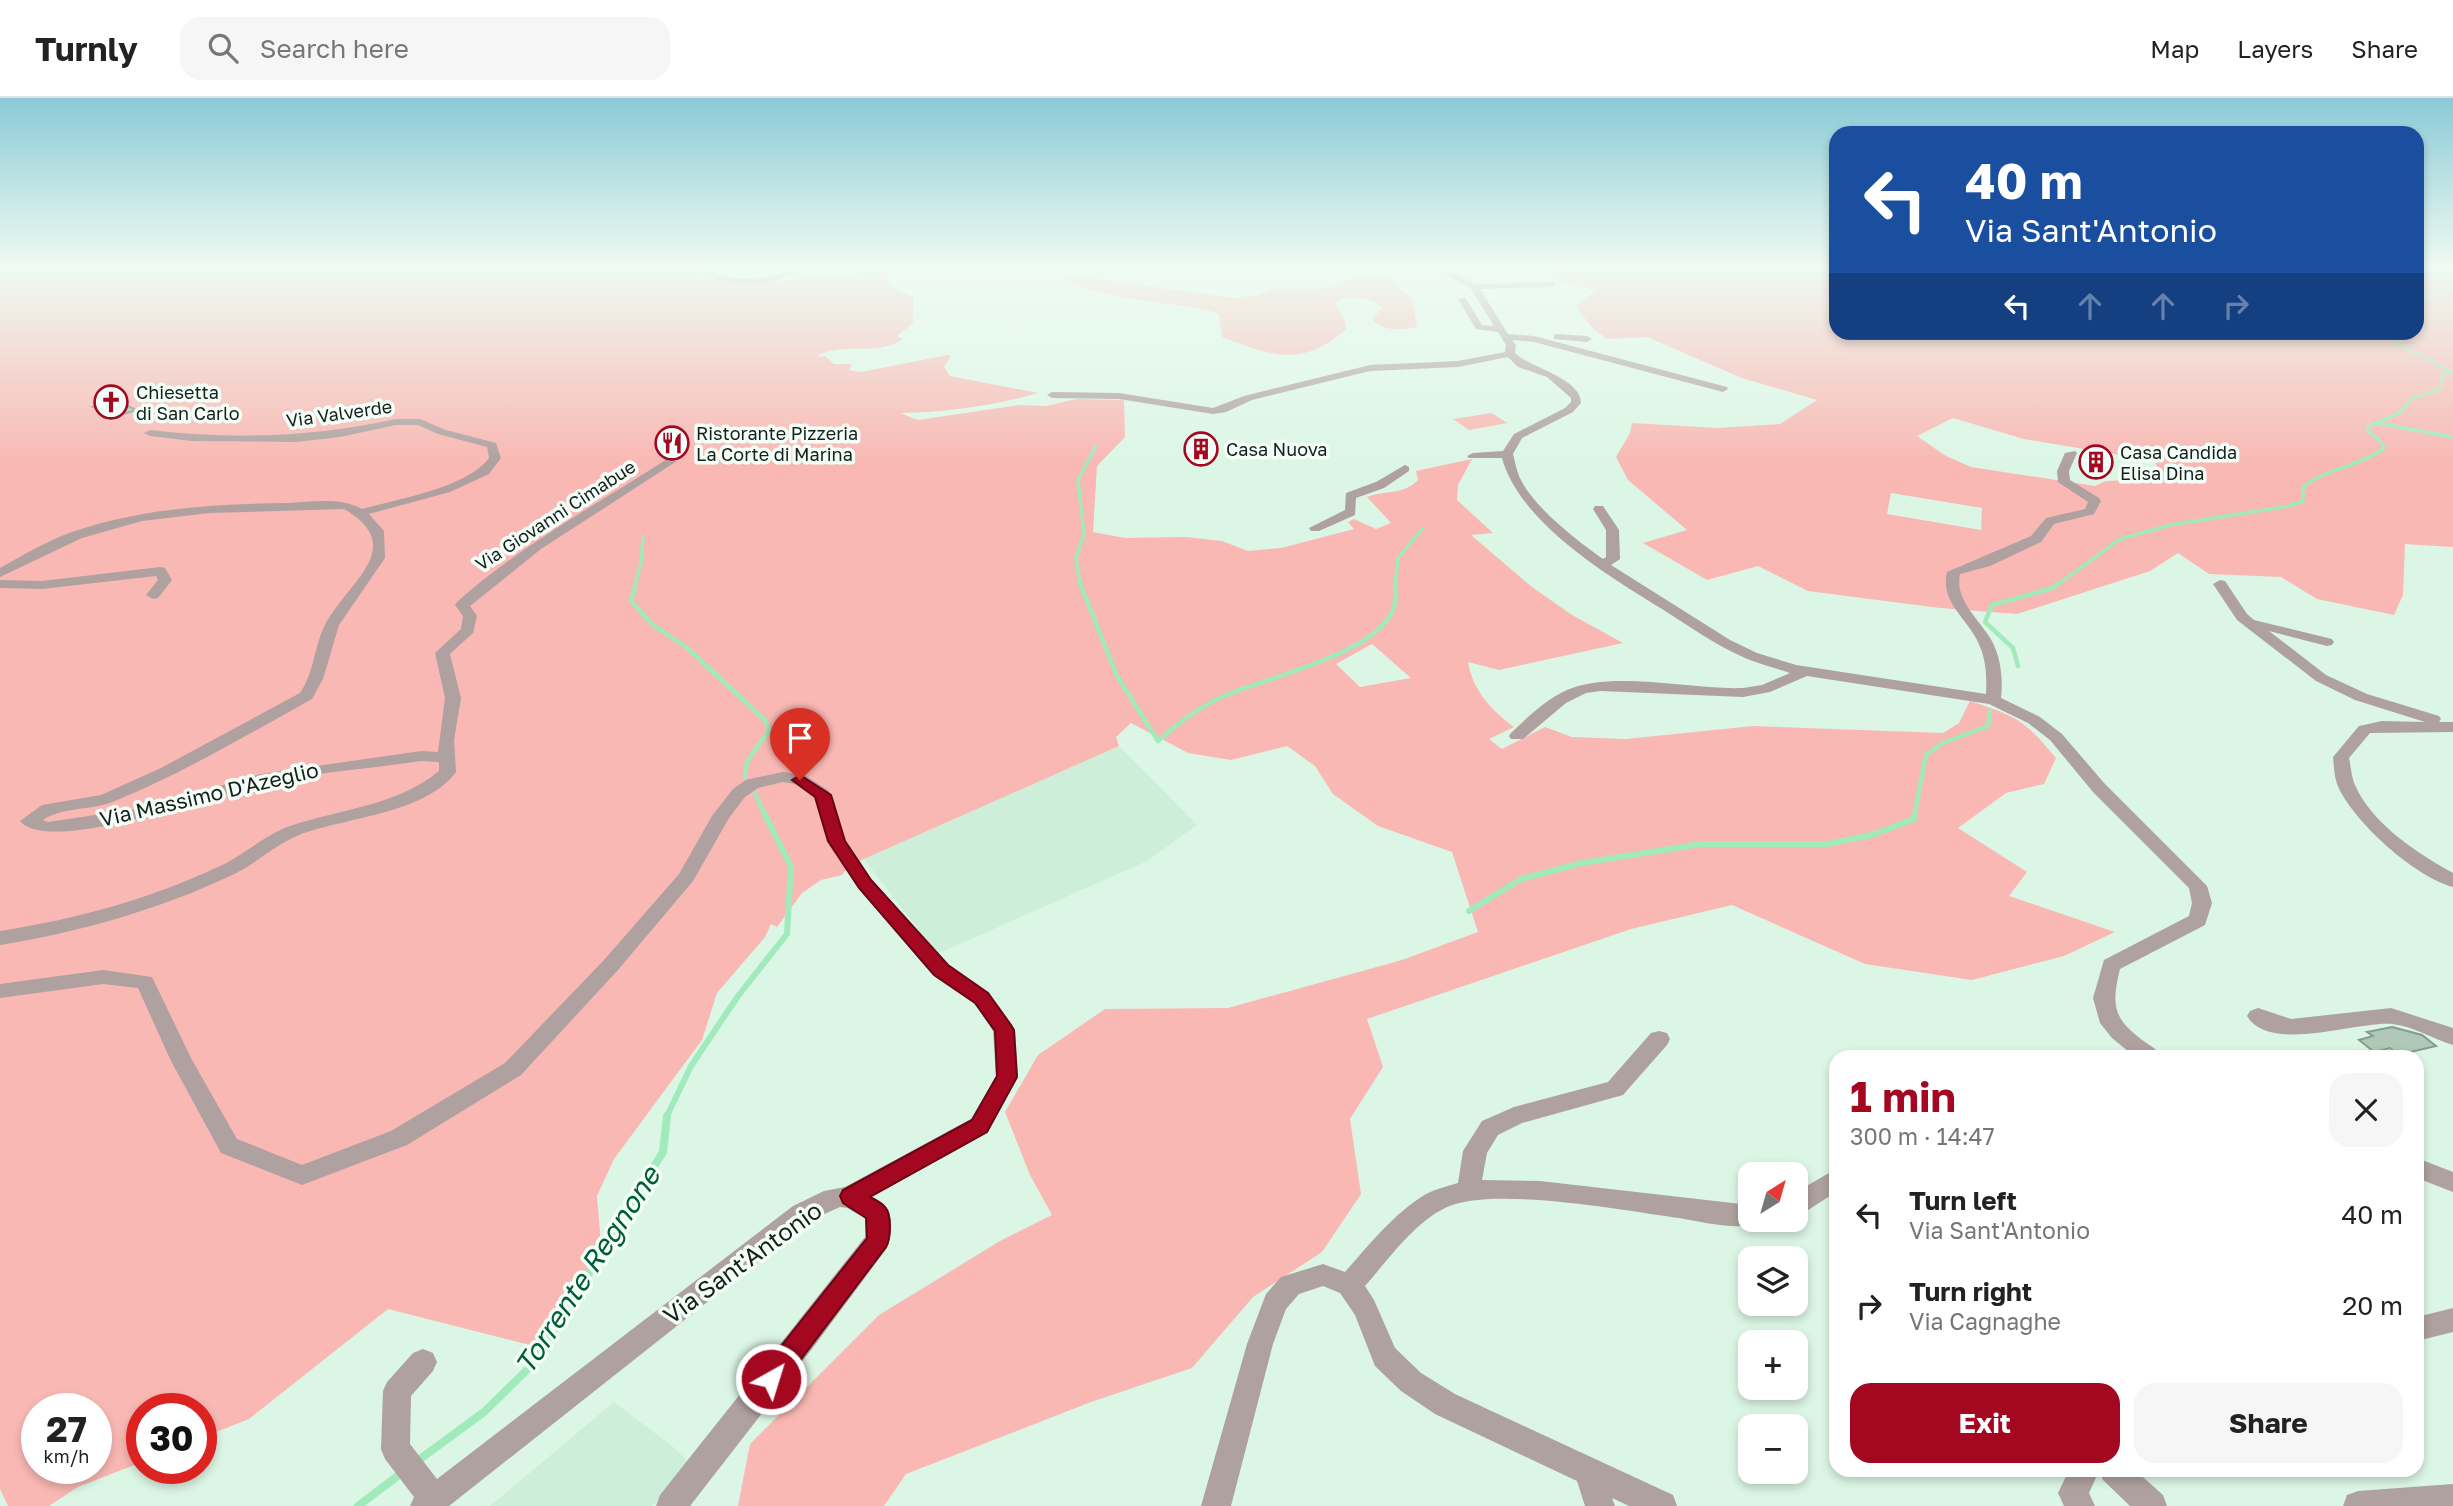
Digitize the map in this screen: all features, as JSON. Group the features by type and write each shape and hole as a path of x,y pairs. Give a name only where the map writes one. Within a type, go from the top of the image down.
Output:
{"street":[{"path":"1501,333 1587,339"},
{"path":"1501,333 1511,345 1510,354"},
{"path":"1501,333 1534,339 1723,389"},
{"path":"1052,395 1129,397 1213,411 1248,398 1370,368 1458,365 1510,354"},
{"path":"1510,354 1521,365 1551,375 1577,400 1569,410 1518,436 1507,454 1513,476 1527,497 1574,544 1725,643 1752,656 1806,670 1993,700 2034,720 2056,737 2099,788 2198,886 2202,903 2198,920 2111,965 2103,999 2108,1021 2140,1050"},
{"name":"Via Valverde","path":"150,433 205,438 295,439 340,434 396,422 425,421 442,432 492,445 495,458 490,468 446,489 360,513"},
{"path":"1993,700 1996,676 1984,640 1957,604 1952,578 1954,572 1984,563 2036,539 2050,521 2090,511 2095,501 2064,482 2063,471 2071,453"},
{"path":"1473,456 1507,454"},
{"name":"Via Giovanni Cimabue","path":"447,757 446,740 453,698 442,653 468,631 470,616 462,605 483,585 521,558 671,461"},
{"path":"1315,528 1350,512 1350,496 1380,485 1405,469"},
{"path":"0,573 76,535 137,519 206,511 346,505 360,513"},
{"path":"1599,509 1612,523 1614,531 1611,550 1614,559 1601,564"},
{"name":"Via Massimo D'Azeglio","path":"360,513 378,531 379,555 360,589 333,623 322,652 317,680 306,696 167,772 105,799 48,809 29,821 46,828 151,812 261,779 421,756 447,757"},
{"path":"0,584 42,585 160,571 165,580 153,595"},
{"path":"2220,584 2242,617 2321,678 2361,697 2453,726"},
{"path":"2249,622 2327,642"},
{"path":"1517,736 1545,708 1592,687 1647,687 1732,694 1761,692 1792,681 1806,670"},
{"path":"2453,726 2382,726 2365,729 2341,757 2347,786 2374,824 2400,848 2453,881"},
{"path":"0,938 49,931 121,913 187,889 232,869 270,842 296,830 416,793 439,782 448,772 447,757"},
{"name":"Via Sant'Antonio","path":"0,991 103,977 145,982 182,1061 229,1146 302,1175 399,1138 513,1069 611,965 678,887 739,793 752,784 783,777 800,780 823,795 837,841 865,884 941,970 982,998 1004,1030 1007,1077 979,1126 851,1196 829,1198 802,1213 425,1494"},
{"path":"2259,1016 2275,1026 2302,1030 2364,1017 2393,1016 2453,1037"},
{"path":"1469,1189 1475,1152 1490,1128 1514,1116 1559,1102 1615,1090 1659,1039"},
{"path":"2424,1171 2453,1182"},
{"path":"1808,1197 1829,1184"},
{"path":"1349,1285 1388,1242 1438,1199 1469,1189 1511,1188 1738,1215"},
{"path":"671,1506 878,1240 877,1213 851,1196"},
{"path":"1216,1506 1259,1344 1275,1302 1290,1285 1323,1275 1349,1285 1365,1308 1385,1357 1411,1382 1445,1404 1662,1506"},
{"path":"2424,1327 2453,1320"},
{"path":"423,1362 397,1391 395,1449 425,1494"},
{"path":"1588,1473 1600,1506"},
{"path":"2080,1506 2073,1493 2081,1477"},
{"path":"2121,1477 2152,1506"},
{"path":"2358,1506 2453,1500"}],"shaded area":[{"path":"0,333 901,333 897,336 903,339 893,344 836,350 817,357 825,356 834,364 852,364 849,370 861,372 948,355 951,356 944,367 950,376 1038,393 969,407 900,413 918,420 1020,405 1046,406 1076,399 1124,400 1125,437 1097,466 1093,532 1125,538 1185,537 1222,541 1248,551 1281,548 1354,529 1348,522 1354,519 1376,529 1391,523 1367,497 1413,485 1418,480 1416,471 1472,459 1458,485 1457,500 1493,533 1471,535 1532,587 1572,615 1623,643 1499,670 1468,662 1474,682 1484,699 1514,727 1489,739 1502,749 1545,727 1572,737 1626,739 1753,726 1943,733 1959,723 1970,701 2019,721 2056,758 2044,784 2006,793 1958,828 2027,872 2009,896 2115,932 2064,956 1972,980 1865,964 1732,905 1631,929 1367,1019 1383,1067 1350,1119 1361,1194 1322,1252 1253,1297 1192,1368 1091,1402 906,1474 884,1506 738,1506 750,1444 879,1315 1000,1241 1052,1215 1030,1175 1005,1112 1038,1055 1105,1009 1228,1008 1402,960 1478,932 1452,852 1378,826 1333,794 1315,766 1287,746 1231,760 1188,753 1131,723 1116,737 1119,746 850,865 842,875 821,880 802,893 777,927 771,924 765,937 717,993 702,1040 614,1159 597,1196 602,1256 534,1346 388,1309 249,1419 217,1432 217,1393 126,1393 126,1468 112,1474 112,1393 21,1393 21,1484 86,1484 49,1506 8,1506 0,1489","holes":["1372,644 1411,678 1360,687 1336,664"]},
{"path":"1221,333 1341,333 1316,349 1286,355 1256,349 1222,337"},
{"path":"1598,333 1829,333 1829,340 2424,340 2424,333 2453,333 2453,547 2405,544 2403,595 2394,615 2317,599 2281,577 2209,574 2178,553 2150,571 2017,614 1940,608 1808,591 1758,566 1707,580 1643,543 1687,530 1628,480 1616,457 1630,433 1632,423 1718,428 1780,424 1817,400 1742,378 1647,337 1607,339","holes":["1953,418 2024,439 2155,461 2160,479 2106,481 2095,486 1971,467 1946,456 1917,436","1891,493 1982,508 1981,530 1887,514"]},
{"path":"1492,413 1507,423 1469,430 1453,419"},
{"path":"1119,746 1197,825 1147,861 937,954 864,859"},
{"path":"614,1402 672,1446 693,1466 652,1506 490,1506"}],"building":[{"path":"114,401 137,410 116,416 93,407"},
{"path":"2392,1027 2422,1035 2436,1046 2419,1050 2372,1050 2359,1040 2373,1036 2367,1032"}],"waterway":[{"path":"2396,340 2398,344 2452,372 2443,374 2440,389 2411,399 2406,406"},
{"path":"2057,585 2120,539 2170,525 2289,506 2303,501 2303,487 2312,481 2383,449 2383,444 2368,431 2368,427 2401,412 2407,404"},
{"path":"2377,423 2453,437"},
{"path":"1080,585 1076,558 1084,534 1078,480 1096,446"},
{"path":"1395,585 1398,558 1422,529"},
{"name":"Torrente Regnone","path":"635,585 641,563 643,538"},
{"name":"Torrente Regnone","path":"636,583 631,601 653,625 686,647 765,720 769,731 747,761 745,777"},
{"path":"1080,583 1117,676 1158,741 1189,716 1215,700 1318,663 1365,640 1382,626 1393,610 1395,585"},
{"path":"2018,666 2013,648 1985,622 1992,605 2053,588 2059,583"},
{"path":"1914,817 1926,755 1943,743 1988,726 1990,711"},
{"name":"Torrente Regnone","path":"755,794 766,817"},
{"path":"1469,911 1521,879 1582,863 1701,844 1827,844 1872,835 1914,819 1915,815"},
{"name":"Torrente Regnone","path":"666,1118 691,1066 738,996 787,934 791,867 766,817"},
{"name":"Torrente Regnone","path":"416,1462 484,1412 533,1364 663,1152 667,1116"},
{"name":"Torrente Regnone","path":"358,1506 403,1472"}],"place":[{"name":"Chiesetta di San Carlo","path":"111,402"},
{"name":"Ristorante Pizzeria La Corte di Marina","path":"672,443"},
{"name":"Casa Nuova","path":"1201,449"},
{"name":"Casa Candida Elisa Dina","path":"2096,462"}],"route":[{"path":"771,1379 878,1240 877,1213 851,1196 979,1126 1007,1077 1004,1030 982,998 941,970 865,884 837,841 823,795 800,780"}]}
